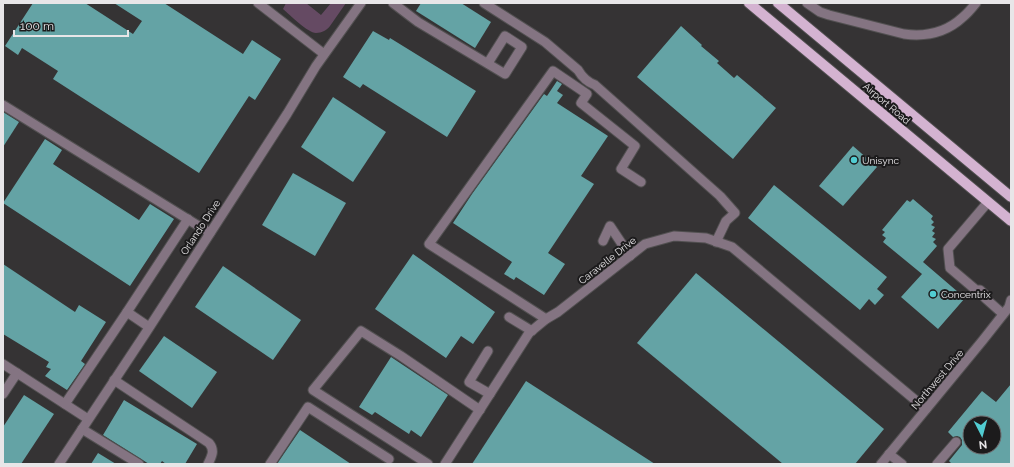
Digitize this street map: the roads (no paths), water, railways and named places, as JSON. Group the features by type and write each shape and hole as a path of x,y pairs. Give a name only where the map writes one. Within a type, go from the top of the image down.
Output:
{"main road":[{"name":"Airport Road","path":"749,3 1011,221"},
{"name":"Airport Road","path":"778,3 1011,197"}],"street":[{"path":"258,3 324,54"},
{"name":"Orlando Drive","path":"59,464 150,327 324,54 361,3"},
{"path":"484,3 544,42 578,70 581,76 589,83 595,85 720,196 735,213 726,221 716,242"},
{"path":"807,3 820,12 829,15 915,36 935,33 954,25 964,17 976,3"},
{"path":"399,5 418,22 488,63"},
{"path":"546,319 430,244 553,71 587,94 581,103 635,146 621,169 641,182"},
{"path":"3,105 210,233"},
{"path":"988,202 948,249 950,268 976,290 980,290 984,294 985,298 1008,307"},
{"path":"65,404 188,219"},
{"path":"603,241 610,226 630,256"},
{"name":"Caravelle Drive","path":"445,464 529,333 645,244 674,236 706,238 732,247 926,409"},
{"name":"Northwest Drive","path":"881,464 984,340 1008,307"},
{"path":"127,312 150,327"},
{"path":"509,318 532,331"},
{"path":"428,464 313,390 361,331 401,356 480,410"},
{"path":"488,351 469,382 490,394"},
{"path":"3,364 88,419"},
{"path":"3,394 17,373"},
{"path":"114,380 210,443 213,453 208,464"},
{"path":"270,464 308,407 389,459"},
{"path":"82,429 139,464"},
{"path":"937,464 956,442"},
{"path":"889,454 902,464"}],"place":[{"name":"Unisync","path":"854,160"},
{"name":"Concentrix","path":"933,294"}]}
